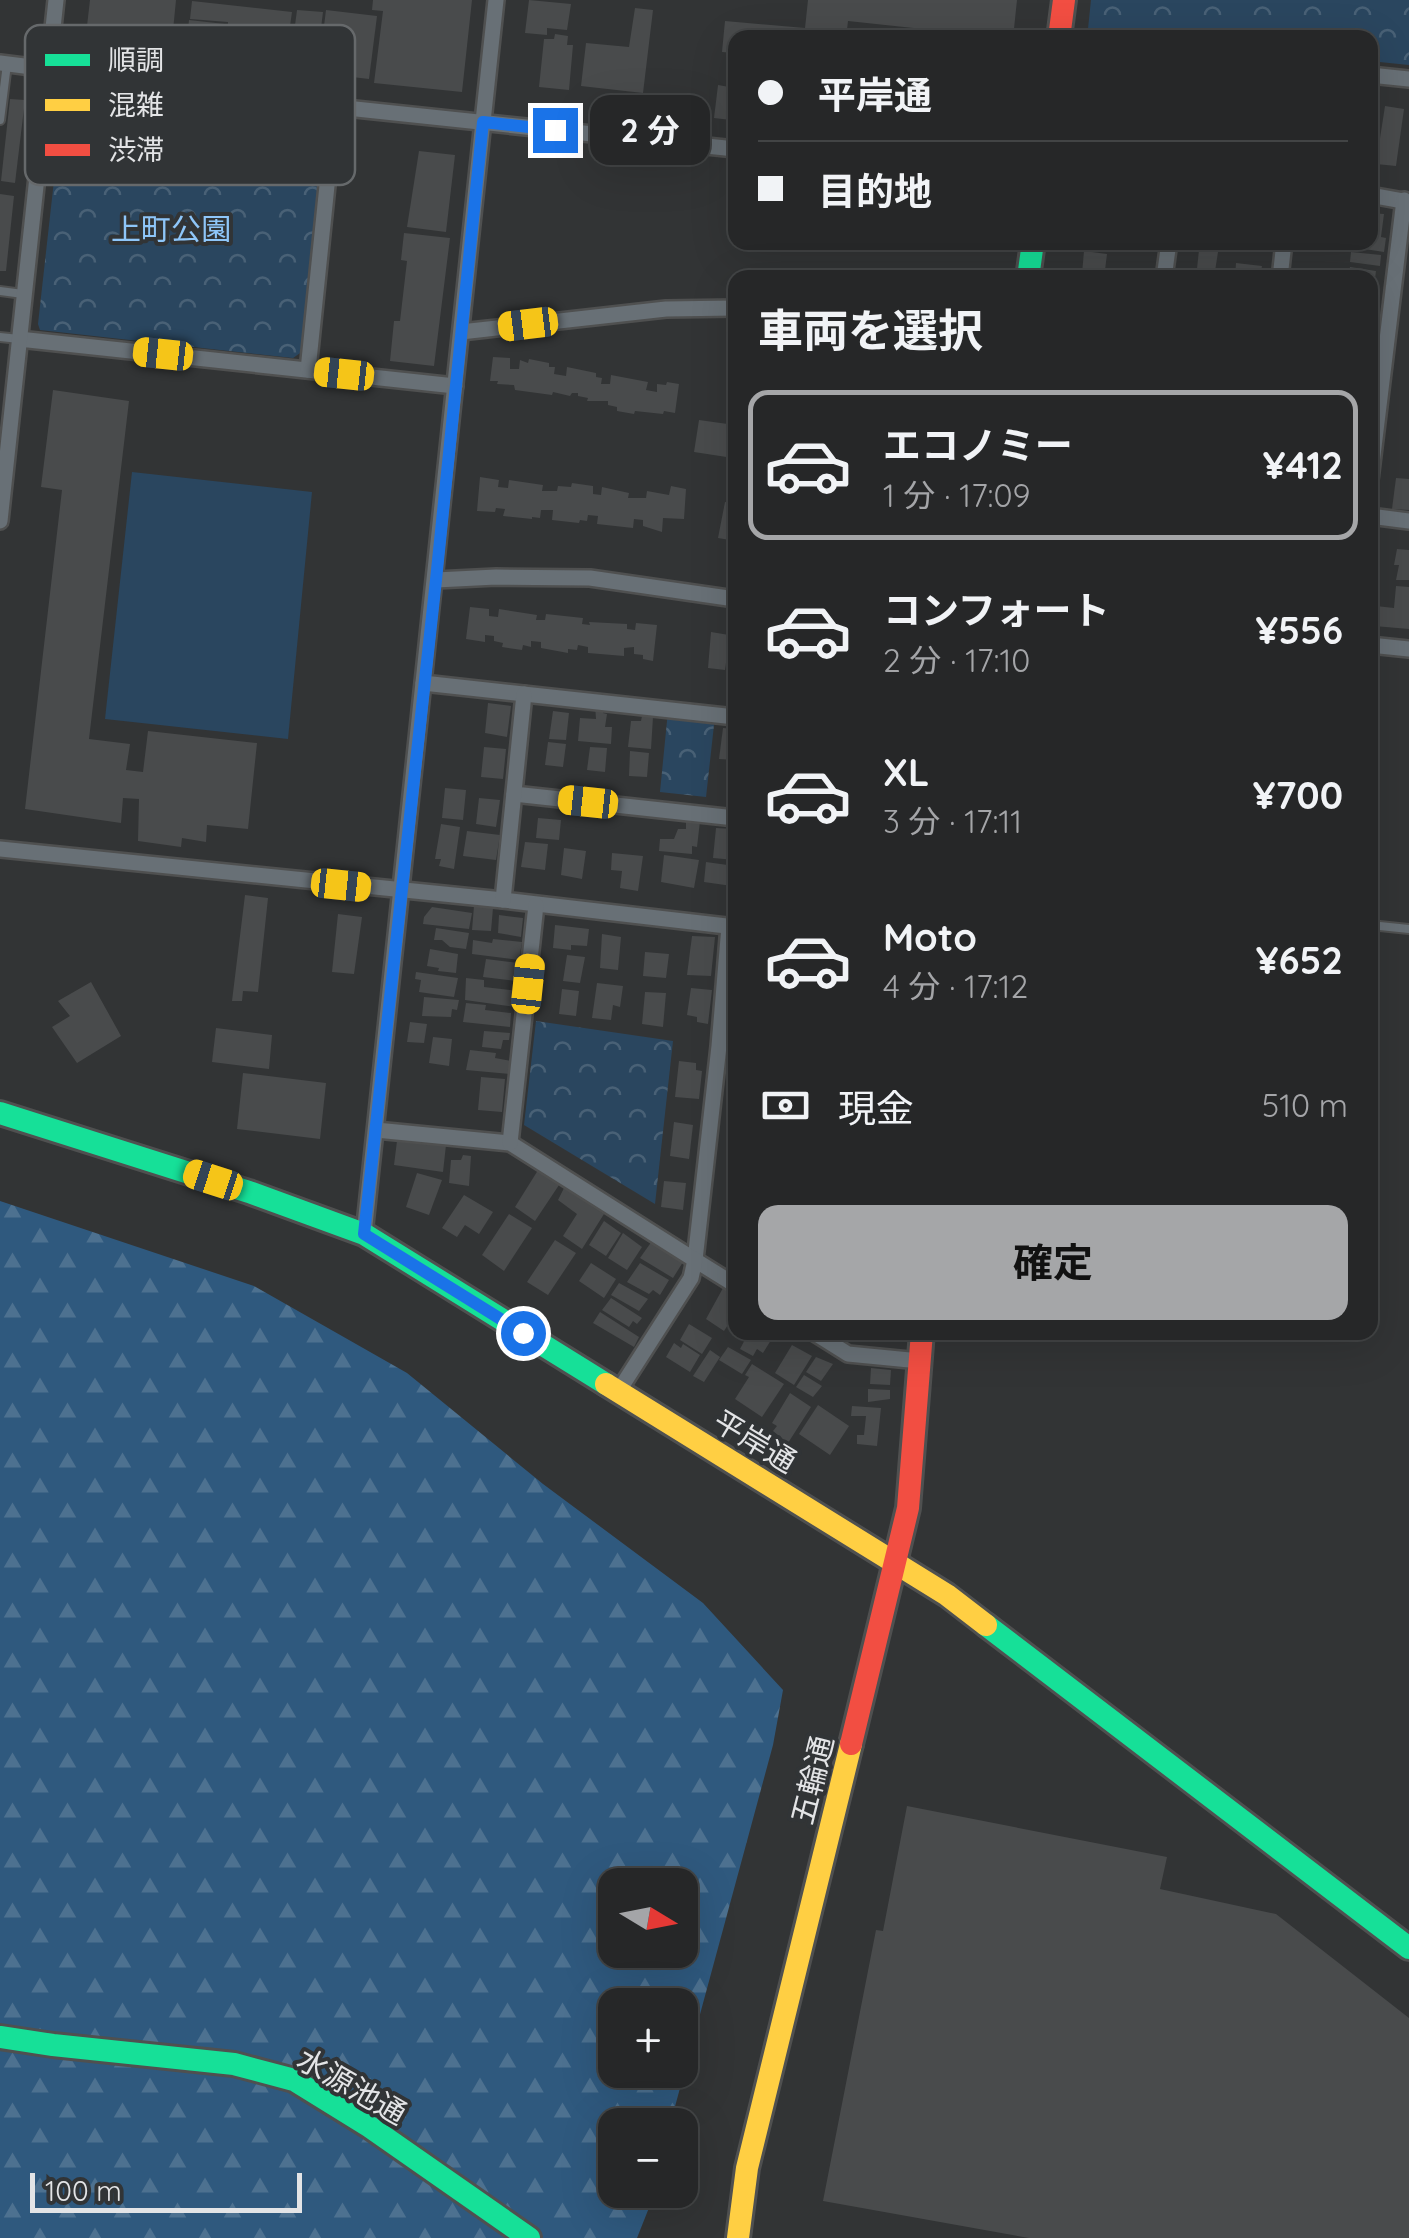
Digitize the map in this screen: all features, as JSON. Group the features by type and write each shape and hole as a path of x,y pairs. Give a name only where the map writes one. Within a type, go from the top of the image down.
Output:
{"street":[{"path":"53,25 56,0"},
{"path":"364,1234 496,0"},
{"path":"1061,30 1064,0"},
{"path":"1378,76 1409,80"},
{"path":"355,110 728,148"},
{"path":"0,522 7,393 19,339 35,185"},
{"path":"308,370 327,185"},
{"path":"1378,196 1406,201 1378,418"},
{"path":"461,332 666,308 728,308"},
{"path":"19,339 455,386"},
{"path":"1378,517 1409,521"},
{"path":"436,580 590,578 728,598"},
{"path":"1378,646 1409,649"},
{"path":"423,683 728,715"},
{"path":"503,900 524,694"},
{"path":"514,794 728,817"},
{"path":"0,849 728,927"},
{"path":"510,1144 536,905"},
{"path":"618,1392 691,1278 727,1046"},
{"name":"平岸通","path":"0,1113 248,1192 364,1234 961,1606 1409,1948"},
{"path":"376,1130 510,1144 728,1281"},
{"path":"825,1340 848,1354 920,1361"},
{"name":"五輪通","path":"738,2238 751,2150 908,1508 921,1340"},
{"name":"水源池通","path":"0,2037 234,2064 294,2080 370,2127 529,2238"}],"lane":[{"path":"0,120 3,64"},
{"path":"0,292 23,294"},
{"path":"0,337 19,339"},
{"path":"1378,926 1409,929"}],"green space":[{"path":"1091,0 1409,0 1409,65 1378,62 1378,30 1088,29"},
{"name":"上町公園","path":"54,185 319,185 303,351 293,358 40,330"},
{"path":"132,472 312,492 288,739 105,719"},
{"path":"668,711 715,716 706,797 660,792"},
{"path":"536,1021 673,1041 655,1204 524,1125"},
{"path":"0,1201 254,1286 407,1373 543,1484 703,1603 783,1690 773,1745 698,2022 698,1988 598,1988 598,2088 680,2088 675,2108 598,2108 598,2208 649,2208 637,2238 0,2238"}],"building":[{"path":"90,0 176,0 174,25 87,25"},
{"path":"373,0 472,0 462,92 374,83 383,11 372,10"},
{"path":"529,0 571,4 567,30 547,28 547,35 525,33"},
{"path":"808,0 1017,0 1014,30 932,30 848,21 847,30 728,30 728,52 722,52 725,21 805,28"},
{"path":"192,1 292,12 290,25 228,25 190,19"},
{"path":"635,8 653,10 643,93 581,86 586,43 629,47"},
{"path":"297,10 323,12 321,25 295,25"},
{"path":"326,10 377,16 369,79 355,77 355,25 324,25"},
{"path":"189,20 225,24 225,25 188,25"},
{"path":"555,34 568,36 567,45 573,45 569,90 539,87 544,39 554,39"},
{"path":"718,85 728,87 728,120 714,118"},
{"path":"10,99 25,100 15,183 1,181"},
{"path":"1385,106 1404,109 1396,166 1378,164"},
{"path":"419,151 455,155 446,232 407,227"},
{"path":"0,194 14,196 6,271 0,271"},
{"path":"1378,214 1384,214 1384,252 1371,250 1378,250"},
{"path":"404,233 450,238 434,366 390,361 394,321 400,321 407,261 401,260"},
{"path":"1199,250 1218,252 1215,270 1197,270"},
{"path":"1084,251 1107,254 1105,270 1082,270"},
{"path":"1351,252 1381,255 1380,266 1350,262"},
{"path":"1236,263 1262,266 1261,270 1236,270"},
{"path":"493,357 510,358 510,369 519,369 520,360 528,363 529,359 549,363 549,367 555,367 554,374 566,376 567,367 596,373 596,377 602,378 601,384 610,384 611,375 648,382 646,390 657,392 657,384 679,384 675,413 634,414 617,411 608,401 587,401 578,393 570,396 515,390 514,385 490,381"},
{"path":"53,390 129,401 89,739 130,744 126,770 143,772 148,731 257,743 248,829 207,825 206,842 182,838 181,847 138,841 139,799 123,798 121,823 25,809 62,490 41,487"},
{"path":"699,420 728,424 728,457 694,452"},
{"path":"480,477 499,480 498,487 508,488 509,480 543,485 542,491 557,491 558,486 571,487 572,483 593,486 593,494 601,495 602,487 629,493 628,498 646,498 647,491 669,495 671,486 686,489 684,519 663,518 662,532 643,526 643,520 634,519 633,528 597,524 598,516 588,515 587,521 579,523 552,520 553,510 541,510 540,518 532,519 503,516 505,509 477,511"},
{"path":"1396,478 1409,479 1409,510 1392,509"},
{"path":"725,502 728,502 728,540 718,538"},
{"path":"1397,549 1409,550 1409,580 1396,580"},
{"path":"1396,586 1409,587 1409,629 1378,626 1378,606 1394,608"},
{"path":"470,607 489,609 489,616 498,617 499,609 537,615 536,620 545,620 546,614 583,618 582,624 590,625 589,622 627,624 627,629 635,630 636,623 657,625 653,661 634,654 634,647 624,648 624,656 588,653 588,647 578,645 577,650 568,649 568,653 541,648 541,642 531,641 531,647 523,645 522,650 502,647 503,643 494,641 494,636 485,635 485,642 466,639"},
{"path":"711,632 728,635 725,670 708,668"},
{"path":"488,703 511,706 507,737 485,733"},
{"path":"595,705 603,706 603,713 607,714 605,727 612,727 611,744 578,741 580,718 596,719"},
{"path":"553,711 569,713 566,740 549,739"},
{"path":"642,716 653,717 651,749 628,747 631,721 641,721"},
{"path":"723,728 728,728 728,760 719,759"},
{"path":"548,742 566,744 563,767 545,765"},
{"path":"484,747 506,749 503,779 481,777"},
{"path":"590,747 607,748 605,772 587,770"},
{"path":"630,751 649,753 647,777 629,776"},
{"path":"445,788 466,790 463,820 442,818"},
{"path":"479,798 500,800 496,827 476,824"},
{"path":"538,818 561,820 559,840 536,838"},
{"path":"686,819 700,821 697,847 692,846 692,854 659,851 660,839 674,839 678,829 686,829"},
{"path":"441,824 460,827 454,869 439,866 441,859 435,859"},
{"path":"716,828 728,829 728,859 713,858"},
{"path":"467,831 500,835 496,860 463,856"},
{"path":"525,842 548,844 545,870 521,867"},
{"path":"564,848 586,851 582,879 561,875"},
{"path":"612,853 643,856 638,891 620,888 622,871 611,870"},
{"path":"664,855 699,860 694,888 661,882"},
{"path":"706,862 728,865 728,885 704,882"},
{"path":"245,895 268,898 258,992 243,991 242,1001 232,1001"},
{"path":"474,906 493,908 491,931 472,930"},
{"path":"432,907 472,913 469,929 423,924"},
{"path":"338,914 362,917 354,974 332,972"},
{"path":"499,915 523,918 521,937 498,933"},
{"path":"555,925 589,929 587,946 571,945 571,950 553,948"},
{"path":"436,928 469,933 466,949 434,940"},
{"path":"602,934 621,937 618,970 600,968"},
{"path":"692,936 715,937 711,976 687,975"},
{"path":"493,939 522,942 519,960 472,954 473,940 492,943"},
{"path":"430,949 458,954 456,973 427,966"},
{"path":"645,952 669,954 666,978 643,976"},
{"path":"567,955 585,957 580,983 563,981"},
{"path":"486,959 519,963 516,981 483,977"},
{"path":"416,972 458,978 454,997 419,992 421,980 415,979"},
{"path":"466,978 484,980 484,987 518,991 516,1007 465,1000"},
{"path":"91,982 121,1036 77,1063 52,1027 70,1016 58,1001"},
{"path":"597,983 623,986 620,1007 613,1005 611,1020 592,1018"},
{"path":"691,988 712,990 708,1024 687,1015"},
{"path":"562,989 579,991 576,1016 559,1014"},
{"path":"645,992 666,993 663,1027 642,1024"},
{"path":"424,997 459,1000 457,1010 452,1009 451,1017 422,1016"},
{"path":"466,1003 511,1013 510,1027 463,1022"},
{"path":"410,1022 427,1024 424,1043 407,1042"},
{"path":"216,1028 272,1035 269,1069 212,1062"},
{"path":"484,1031 510,1033 509,1040 503,1040 501,1049 482,1047"},
{"path":"433,1037 452,1039 449,1066 429,1063"},
{"path":"470,1050 496,1053 495,1058 511,1061 510,1074 466,1070"},
{"path":"679,1061 696,1063 696,1070 702,1071 699,1099 675,1097"},
{"path":"243,1073 326,1083 320,1139 237,1129"},
{"path":"481,1077 505,1079 502,1112 478,1110"},
{"path":"674,1122 693,1125 689,1159 670,1156"},
{"path":"397,1141 446,1145 443,1172 394,1165"},
{"path":"463,1155 471,1156 469,1186 449,1183 451,1160 461,1160"},
{"path":"540,1167 561,1182 535,1221 515,1207"},
{"path":"417,1173 442,1180 429,1215 406,1207"},
{"path":"664,1181 686,1183 683,1210 661,1207"},
{"path":"564,1188 604,1214 582,1249 563,1236 577,1214 558,1200"},
{"path":"464,1195 493,1212 479,1234 465,1225 457,1237 442,1228"},
{"path":"509,1214 532,1228 504,1271 482,1255"},
{"path":"604,1221 621,1233 606,1256 589,1245"},
{"path":"623,1233 642,1247 627,1270 608,1258"},
{"path":"555,1240 576,1253 548,1295 527,1282"},
{"path":"652,1241 683,1262 673,1278 640,1258"},
{"path":"591,1263 616,1279 604,1298 579,1281"},
{"path":"640,1263 669,1280 660,1295 653,1290 649,1294 627,1282"},
{"path":"619,1283 648,1299 639,1311 611,1295"},
{"path":"723,1288 728,1291 728,1325 724,1331 706,1319"},
{"path":"611,1298 642,1318 629,1327 602,1310"},
{"path":"600,1312 639,1337 634,1347 593,1323"},
{"path":"689,1324 712,1338 702,1354 680,1340"},
{"path":"745,1340 771,1340 763,1353 757,1349 753,1356 740,1349"},
{"path":"674,1343 700,1355 690,1372 666,1357"},
{"path":"792,1345 812,1356 794,1385 775,1373"},
{"path":"728,1347 751,1360 742,1374 719,1360"},
{"path":"710,1350 720,1357 704,1382 693,1376"},
{"path":"816,1357 833,1364 821,1381 806,1372"},
{"path":"752,1364 784,1384 762,1417 735,1399"},
{"path":"871,1368 891,1370 890,1385 870,1384"},
{"path":"804,1375 822,1386 813,1397 796,1387"},
{"path":"868,1389 890,1390 890,1399 868,1402"},
{"path":"790,1393 811,1407 788,1443 773,1431 777,1426 772,1423"},
{"path":"818,1405 849,1426 830,1455 799,1434"},
{"path":"852,1406 881,1408 877,1446 857,1444 857,1435 864,1435 866,1416 851,1416"},
{"path":"907,1806 1167,1857 1160,1889 1276,1914 1409,2018 1409,2238 1029,2238 823,2201 876,1930 883,1931"}],"traffic: fast":[{"path":"1029,270 1032,250"},
{"path":"0,1113 249,1192 364,1234 606,1384"},
{"path":"986,1625 1409,1948"},
{"path":"0,2037 234,2064 294,2080 370,2127 529,2238"}],"traffic: slow":[{"path":"606,1384 947,1595 986,1625"},
{"path":"738,2238 747,2168 851,1744"}],"traffic: jam":[{"path":"1060,30 1064,0"},
{"path":"851,1744 908,1508 921,1340"}],"route":[{"path":"523,1333 364,1234 483,122 555,130"}]}
